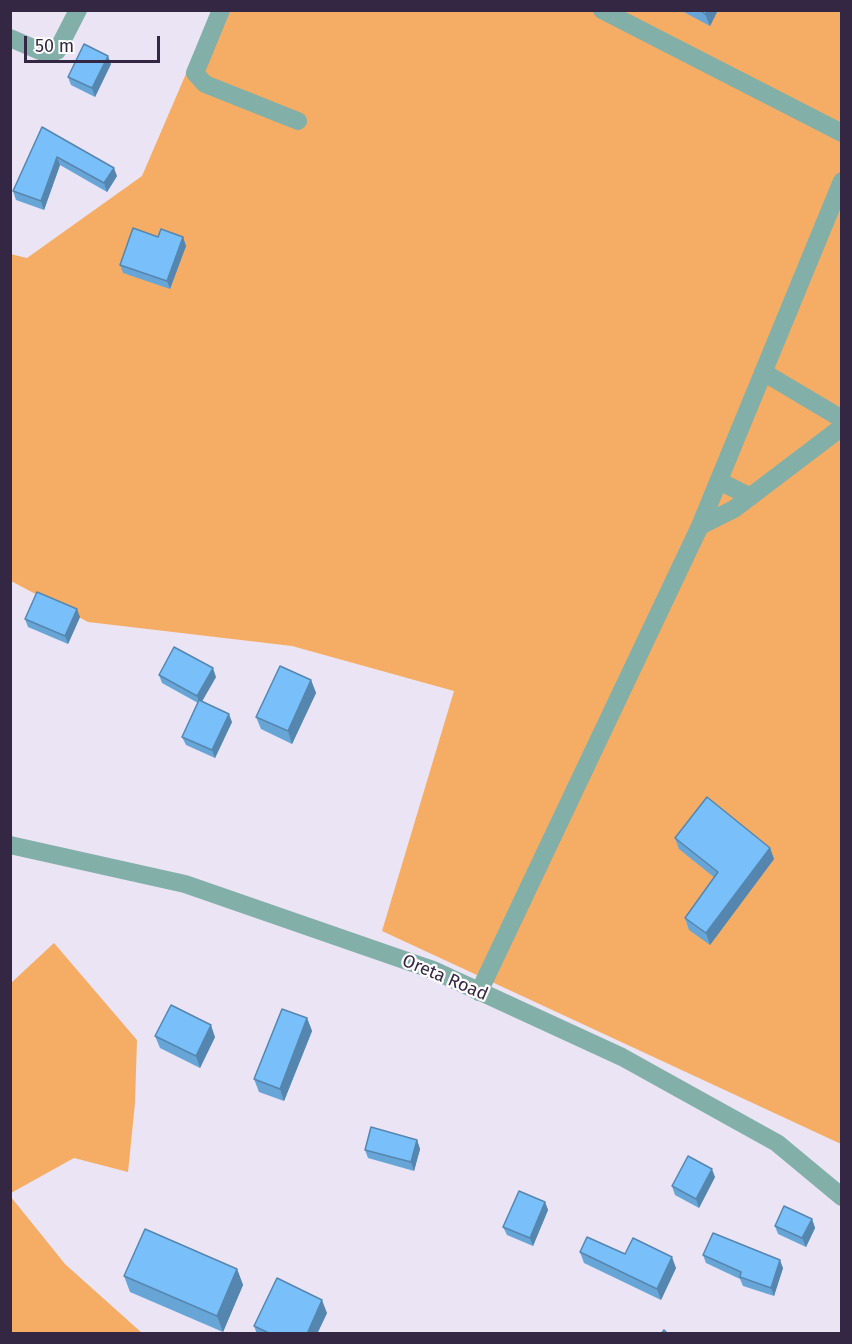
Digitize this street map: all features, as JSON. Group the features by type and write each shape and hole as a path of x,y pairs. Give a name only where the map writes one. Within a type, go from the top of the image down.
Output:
{"street":[{"path":"10,38 47,54 57,51 78,10"},
{"path":"221,10 195,73 204,84 298,122"},
{"path":"602,10 842,133"},
{"path":"479,992 700,526 842,181"},
{"path":"763,372 842,419"},
{"path":"700,526 734,509 842,427"},
{"path":"718,481 749,496"},
{"name":"Oreta Road","path":"10,845 185,884 433,970 622,1057 777,1143 842,1197"}],"shaded area":[{"path":"213,11 841,11 841,1144 382,931 454,691 292,646 88,622 11,581 10,254 27,258 142,176"},
{"path":"54,943 137,1040 135,1103 128,1172 74,1158 11,1193 11,983"},
{"path":"11,1197 65,1264 142,1333 11,1333"}],"building":[{"path":"84,44 108,56 92,88 68,77"},
{"path":"42,127 114,168 104,183 57,157 41,201 13,191"},
{"path":"133,228 158,237 161,229 183,237 167,281 120,265"},
{"path":"37,592 77,609 65,636 25,619"},
{"path":"174,647 213,668 197,696 159,675"},
{"path":"280,666 311,680 288,731 256,717"},
{"path":"199,700 229,714 212,750 182,737"},
{"path":"707,797 770,848 706,933 685,918 718,872 675,838"},
{"path":"171,1005 211,1025 196,1056 155,1036"},
{"path":"282,1009 307,1018 280,1089 254,1079"},
{"path":"371,1127 417,1140 411,1162 365,1150"},
{"path":"688,1156 712,1169 696,1199 672,1186"},
{"path":"519,1191 545,1202 530,1238 503,1227"},
{"path":"784,1206 812,1219 802,1238 775,1226"},
{"path":"145,1229 237,1269 217,1316 124,1276"},
{"path":"713,1233 780,1260 771,1288 740,1277 741,1272 703,1255"},
{"path":"587,1237 625,1254 633,1238 672,1257 657,1289 580,1252"},
{"path":"277,1278 322,1300 307,1334 271,1334 254,1326"}]}
